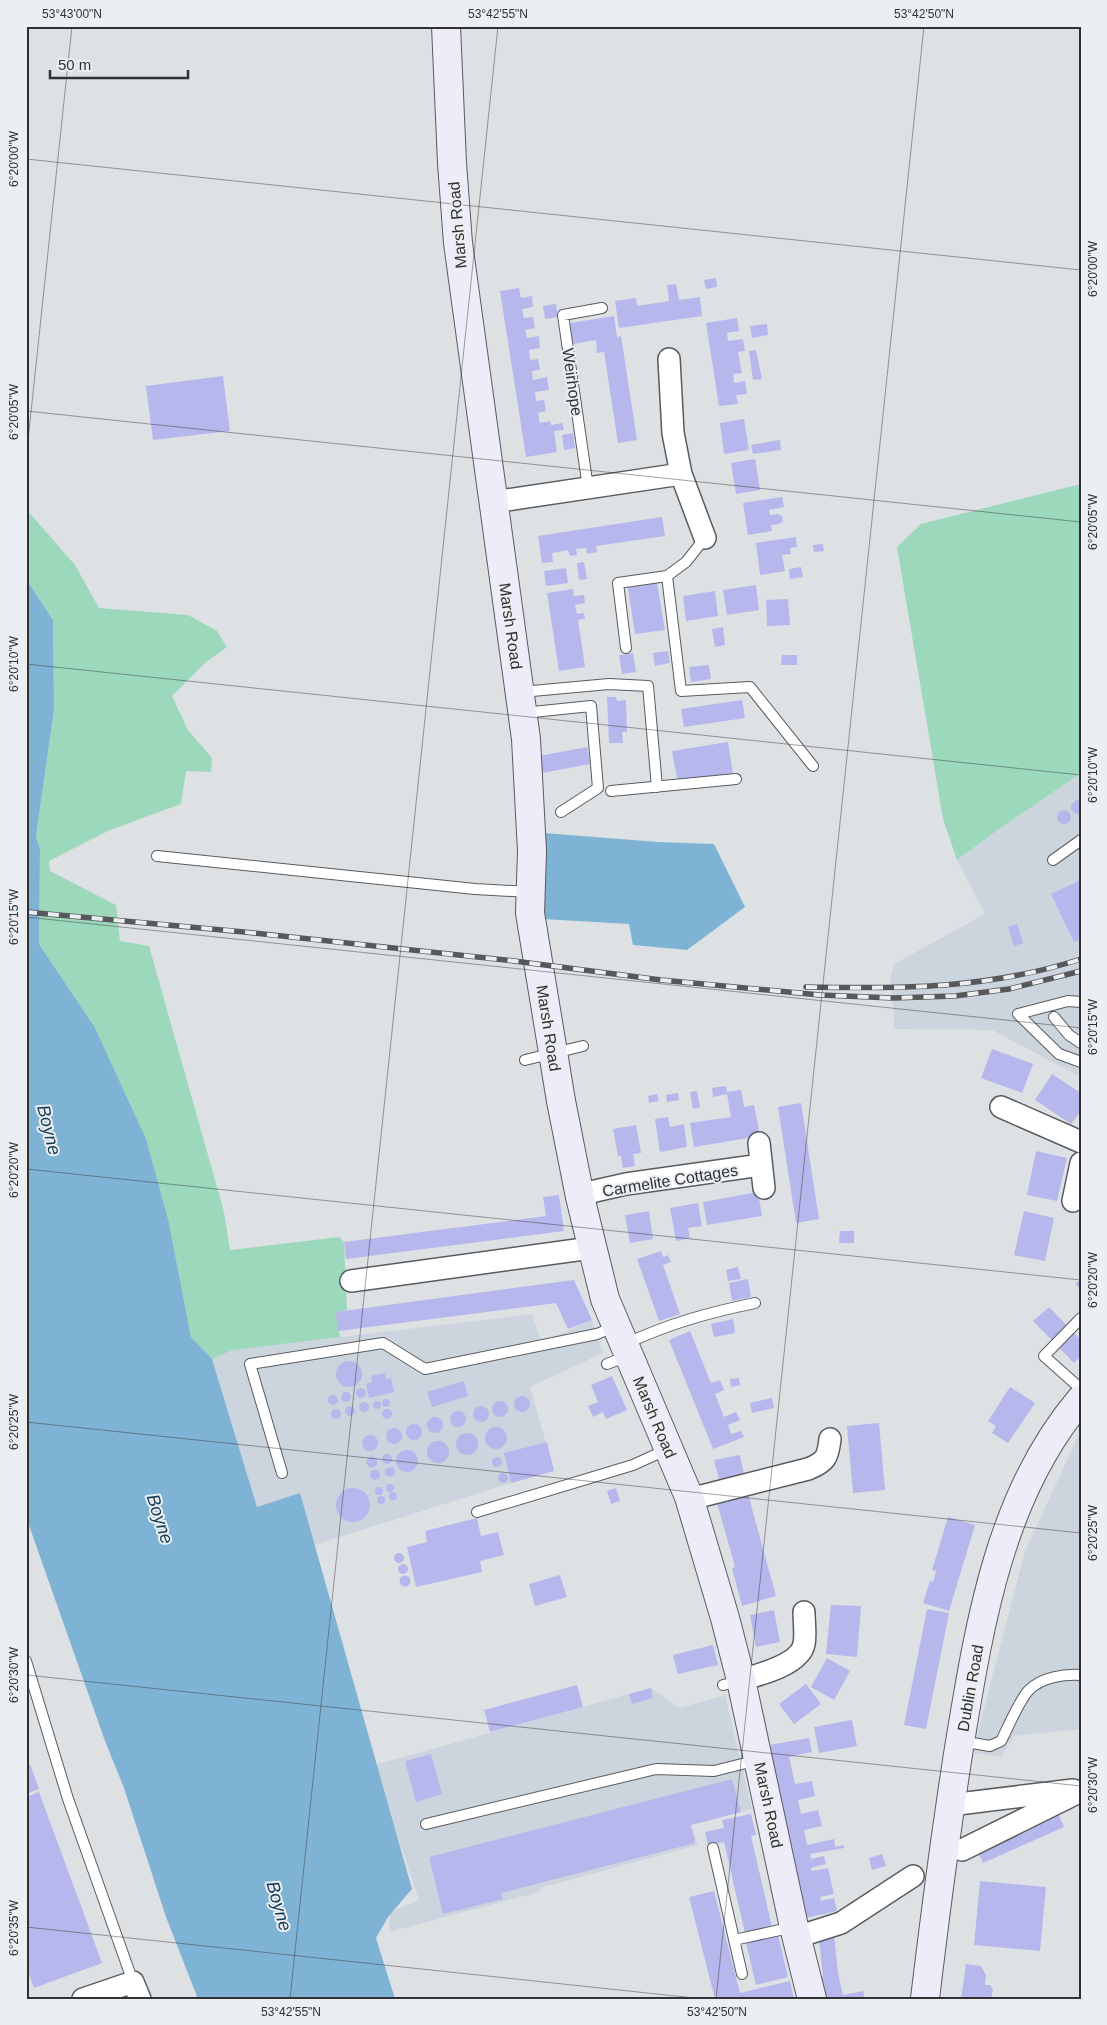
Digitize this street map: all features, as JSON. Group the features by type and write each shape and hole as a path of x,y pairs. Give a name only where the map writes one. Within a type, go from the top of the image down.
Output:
{"main road":[{"name":"Marsh Road","path":"446,26 452,163 458,243 526,740 532,851 530,914 553,1053 591,1248 619,1347 669,1449 690,1499 725,1618 732,1683 759,1760 812,1999"},
{"name":"Dublin Road","path":"925,1999 936,1898 950,1805 971,1674 982,1621 1006,1534 1030,1478 1056,1432 1081,1399"}],"street":[{"path":"669,359 673,434 681,474 705,538"},
{"path":"493,502 681,474"},
{"path":"1001,1107 1081,1142"},
{"path":"759,1143 764,1188"},
{"name":"Carmelite Cottages","path":"580,1197 626,1184 761,1165"},
{"path":"1073,1201 1080,1169"},
{"path":"351,1281 591,1248"},
{"path":"690,1499 820,1465 828,1455 830,1439"},
{"path":"732,1683 773,1671 796,1657 804,1646 804,1612"},
{"path":"950,1805 1081,1790"},
{"path":"962,1850 1081,1790"},
{"path":"796,1932 841,1923 913,1876"},
{"path":"83,1999 137,1991"}],"lane":[{"name":"Weirhope","path":"588,488 563,315 602,308"},
{"path":"626,648 618,583 666,576 686,562 705,538"},
{"path":"666,576 681,691 750,687 813,766"},
{"path":"521,703 609,684 648,686 657,787"},
{"path":"521,703 591,706 598,788 561,812"},
{"path":"611,791 736,779"},
{"path":"1054,860 1081,840"},
{"path":"157,856 475,889 531,892"},
{"path":"1081,1002 1068,1001 1018,1014 1059,1054 1081,1062"},
{"path":"1054,1017 1069,1035 1081,1043"},
{"path":"526,1060 584,1046"},
{"path":"282,1473 250,1364 383,1343 425,1369 597,1334 619,1347 663,1327 708,1312 755,1303"},
{"path":"1081,1318 1044,1356 1081,1389"},
{"path":"477,1512 633,1465 669,1449"},
{"path":"26,1661 68,1799 137,1991"},
{"path":"960,1741 990,1746 1001,1742 1011,1719 1029,1690 1045,1680 1070,1674 1081,1674"},
{"path":"426,1824 656,1768 714,1771 759,1760"},
{"path":"713,1848 742,1974"},
{"path":"734,1940 796,1932"}],"shaded area":[{"path":"1081,773 1081,1077 992,1030 894,1029 890,979 894,964 985,914 957,860"},
{"path":"532,1314 541,1342 592,1320 603,1353 530,1387 554,1471 314,1545 300,1494 257,1507 212,1359 233,1350"},
{"path":"1081,1430 1081,1729 1014,1736 1001,1757 974,1753 1025,1551"},
{"path":"651,1688 680,1708 725,1695 752,1809 691,1825 698,1845 543,1887 539,1892 389,1932 390,1912 419,1900 374,1765"}],"green space":[{"path":"1081,484 1081,773 957,860 943,819 897,547 921,524"},
{"path":"26,509 75,565 99,608 188,615 217,631 227,647 205,663 172,696 188,730 212,758 211,772 186,771 181,804 110,830 49,861 50,871 116,905 120,941 149,946 224,1212 230,1250 339,1237 344,1242 347,1310 336,1312 340,1337 233,1350 212,1359 191,1337 169,1223 94,1026 39,944 40,849 36,836 54,710 53,620 26,579"}],"water":[{"name":"Boyne","path":"26,579 53,620 54,710 36,836 40,849 39,944 94,1026 146,1139 169,1223 191,1337 212,1359 257,1507 300,1493 412,1889 388,1917 376,1938 395,1999 198,1999 166,1917 124,1788 105,1741 26,1517"},
{"path":"544,833 658,842 714,844 745,907 687,950 633,945 629,924 543,919"}],"building":[{"path":"716,278 717,287 706,289 704,280"},
{"path":"676,284 679,300 700,297 702,316 619,328 615,301 636,298 637,306 669,301 667,285"},
{"path":"519,288 521,298 532,296 533,307 522,309 524,318 533,317 535,328 525,330 527,338 539,336 540,348 529,350 530,360 538,359 540,370 532,371 533,380 547,377 549,390 535,392 536,401 544,400 546,411 538,413 540,423 550,421 551,425 562,423 564,430 554,431 557,452 526,457 500,291"},
{"path":"556,304 558,317 545,319 543,306"},
{"path":"614,316 617,337 621,336 637,440 618,443 604,352 597,353 596,340 573,344 570,323"},
{"path":"737,318 739,331 727,333 728,341 743,339 745,351 738,352 742,373 733,374 734,383 745,381 747,394 736,395 738,404 719,406 706,323"},
{"path":"767,324 768,335 752,338 750,326"},
{"path":"756,350 762,379 753,380 749,351"},
{"path":"223,376 230,431 153,440 146,386"},
{"path":"744,419 749,450 724,454 720,423"},
{"path":"573,433 575,448 564,450 562,435"},
{"path":"780,440 781,450 753,454 751,445"},
{"path":"755,459 760,490 736,494 731,463"},
{"path":"782,497 784,507 769,510 770,515 778,514 782,516 783,521 779,524 771,525 772,531 748,535 743,503"},
{"path":"662,517 665,536 596,546 597,552 587,554 586,548 576,549 577,555 570,556 568,550 552,553 553,562 542,563 538,536"},
{"path":"796,537 797,547 790,548 791,554 782,555 785,571 760,575 756,543"},
{"path":"823,544 824,551 814,552 813,545"},
{"path":"584,562 587,579 579,580 577,563"},
{"path":"801,567 803,577 790,579 789,569"},
{"path":"566,568 568,583 546,586 544,571"},
{"path":"657,583 665,630 635,634 628,588"},
{"path":"756,585 759,610 727,615 723,590"},
{"path":"573,589 574,596 584,595 585,603 575,605 577,614 584,613 585,619 578,620 585,667 559,671 547,593"},
{"path":"715,591 718,616 686,621 683,596"},
{"path":"788,599 790,625 767,626 766,600"},
{"path":"723,627 725,645 715,647 712,629"},
{"path":"668,651 670,663 655,666 653,653"},
{"path":"633,653 636,672 622,674 619,655"},
{"path":"782,655 797,655 797,665 781,665"},
{"path":"709,665 711,679 691,682 689,667"},
{"path":"607,697 616,697 617,701 626,700 627,732 622,732 623,743 609,743"},
{"path":"742,700 745,718 684,727 681,709"},
{"path":"728,742 733,773 678,783 672,751"},
{"path":"587,747 590,764 542,773 539,756"},
{"path":"1076,800 1081,800 1081,813 1079,814 1074,813 1071,809 1071,805"},
{"path":"1061,810 1067,810 1071,817 1067,824 1061,824 1057,820 1057,814"},
{"path":"1081,880 1081,939 1074,942 1051,894"},
{"path":"1017,924 1023,943 1014,946 1008,927"},
{"path":"992,1049 1033,1064 1022,1093 981,1078"},
{"path":"1052,1074 1081,1093 1081,1111 1071,1124 1035,1100"},
{"path":"726,1086 727,1092 741,1090 744,1107 754,1105 760,1136 694,1147 690,1123 731,1117 727,1094 713,1097 712,1088"},
{"path":"697,1091 700,1107 693,1109 690,1092"},
{"path":"678,1093 679,1100 667,1102 666,1095"},
{"path":"657,1094 659,1101 649,1103 648,1096"},
{"path":"801,1103 819,1219 796,1223 778,1107"},
{"path":"668,1117 670,1127 684,1124 687,1147 660,1152 655,1119"},
{"path":"636,1125 641,1153 633,1154 635,1166 623,1168 621,1156 618,1156 613,1129"},
{"path":"1036,1151 1067,1158 1057,1201 1027,1195"},
{"path":"758,1192 762,1216 707,1225 703,1202"},
{"path":"559,1195 564,1231 346,1259 344,1242 546,1216 543,1197"},
{"path":"698,1203 702,1226 688,1228 690,1238 676,1241 670,1208"},
{"path":"649,1211 653,1239 630,1243 625,1215"},
{"path":"1024,1211 1054,1218 1045,1261 1014,1255"},
{"path":"840,1231 854,1231 854,1243 839,1243"},
{"path":"661,1251 663,1257 668,1255 671,1262 663,1265 680,1314 659,1321 637,1259"},
{"path":"738,1267 741,1279 728,1281 726,1270"},
{"path":"748,1279 751,1297 732,1301 729,1283"},
{"path":"1081,1279 1081,1289 1075,1284"},
{"path":"574,1280 592,1320 568,1329 556,1303 338,1331 336,1312"},
{"path":"1049,1307 1081,1340 1081,1356 1074,1363 1033,1321"},
{"path":"733,1319 735,1333 714,1337 711,1324"},
{"path":"690,1331 711,1383 720,1380 724,1390 715,1394 724,1417 736,1412 740,1420 728,1425 731,1434 741,1431 744,1437 713,1449 669,1340"},
{"path":"349,1361 358,1365 362,1374 358,1383 349,1387 340,1383 336,1374 340,1365"},
{"path":"385,1373 386,1379 391,1378 394,1392 369,1398 366,1384 372,1382 371,1376"},
{"path":"612,1376 627,1410 606,1419 603,1412 593,1417 588,1406 598,1402 591,1385"},
{"path":"739,1378 740,1385 731,1387 730,1379"},
{"path":"464,1381 468,1396 432,1407 427,1392"},
{"path":"1010,1387 1035,1403 1008,1443 992,1433 996,1426 988,1421"},
{"path":"359,1388 363,1388 366,1393 365,1397 359,1398 356,1395 356,1391"},
{"path":"344,1392 348,1392 351,1397 350,1401 344,1402 341,1399 341,1395"},
{"path":"331,1395 335,1395 338,1400 337,1404 331,1405 328,1402 328,1398"},
{"path":"519,1396 525,1396 530,1401 528,1410 519,1412 514,1407 514,1401"},
{"path":"772,1398 774,1408 752,1413 750,1403"},
{"path":"386,1399 390,1403 386,1407 382,1403"},
{"path":"377,1401 381,1405 377,1409 373,1405"},
{"path":"497,1401 503,1401 508,1406 506,1415 497,1417 492,1412 492,1406"},
{"path":"362,1402 366,1402 369,1407 368,1411 362,1412 359,1409 359,1405"},
{"path":"348,1406 352,1406 355,1411 354,1415 348,1416 345,1413 345,1409"},
{"path":"478,1406 484,1406 489,1411 487,1420 478,1422 473,1417 473,1411"},
{"path":"334,1409 338,1409 341,1414 340,1418 334,1419 331,1416 331,1412"},
{"path":"385,1409 389,1409 392,1414 391,1418 385,1419 382,1416 382,1412"},
{"path":"455,1411 461,1411 466,1416 464,1425 455,1427 450,1422 450,1416"},
{"path":"432,1417 438,1417 443,1422 441,1431 432,1433 427,1428 427,1422"},
{"path":"879,1423 885,1490 853,1493 847,1426"},
{"path":"411,1424 417,1424 422,1429 420,1438 411,1440 406,1435 406,1429"},
{"path":"496,1427 504,1430 507,1438 504,1446 496,1449 488,1446 485,1438 488,1430"},
{"path":"391,1428 397,1428 402,1433 400,1442 391,1444 386,1439 386,1433"},
{"path":"467,1433 475,1436 478,1444 475,1452 467,1455 459,1452 456,1444 459,1436"},
{"path":"367,1435 373,1435 378,1440 376,1449 367,1451 362,1446 362,1440"},
{"path":"438,1441 446,1444 449,1452 446,1460 438,1463 430,1460 427,1452 430,1444"},
{"path":"547,1442 554,1471 511,1483 504,1453"},
{"path":"407,1450 415,1453 418,1461 415,1469 407,1472 399,1469 396,1461 399,1453"},
{"path":"385,1454 389,1454 392,1459 391,1463 385,1464 382,1461 382,1457"},
{"path":"740,1455 744,1474 719,1479 714,1460"},
{"path":"370,1457 374,1457 377,1462 376,1466 370,1467 367,1464 367,1460"},
{"path":"495,1457 499,1457 502,1462 501,1466 495,1467 492,1464 492,1460"},
{"path":"388,1467 392,1467 395,1472 394,1476 388,1477 385,1474 385,1470"},
{"path":"373,1470 377,1470 380,1475 379,1479 373,1480 370,1477 370,1473"},
{"path":"501,1473 505,1473 508,1478 507,1482 501,1483 498,1480 498,1476"},
{"path":"390,1484 394,1488 390,1492 386,1488"},
{"path":"379,1487 383,1491 379,1495 375,1491"},
{"path":"353,1488 365,1493 370,1505 365,1517 353,1522 341,1517 336,1505 341,1493"},
{"path":"616,1488 620,1501 611,1504 607,1491"},
{"path":"393,1492 397,1496 393,1500 389,1496"},
{"path":"748,1494 776,1596 742,1606 732,1568 735,1567 717,1503"},
{"path":"381,1496 385,1500 381,1504 377,1500"},
{"path":"948,1517 975,1525 949,1611 923,1603 930,1581 933,1582 936,1571 932,1570"},
{"path":"477,1518 481,1536 498,1532 504,1555 480,1561 482,1572 416,1587 407,1547 427,1542 425,1531"},
{"path":"397,1553 401,1553 404,1558 403,1562 397,1563 394,1560 394,1556"},
{"path":"401,1564 405,1564 408,1569 407,1573 401,1574 398,1571 398,1567"},
{"path":"560,1575 567,1597 535,1606 529,1584"},
{"path":"403,1576 407,1576 410,1581 409,1585 403,1586 400,1583 400,1579"},
{"path":"831,1605 861,1606 857,1657 826,1654"},
{"path":"927,1609 949,1613 926,1729 904,1725"},
{"path":"774,1610 780,1642 756,1647 750,1615"},
{"path":"713,1645 718,1665 678,1674 673,1655"},
{"path":"827,1658 850,1671 834,1700 811,1687"},
{"path":"806,1684 821,1704 794,1724 779,1704"},
{"path":"577,1685 583,1707 490,1732 484,1710"},
{"path":"651,1688 653,1698 632,1704 629,1694"},
{"path":"852,1720 857,1746 819,1753 814,1727"},
{"path":"809,1738 812,1752 789,1757 795,1784 812,1781 815,1796 798,1800 801,1814 818,1810 822,1826 804,1830 807,1845 834,1839 835,1847 844,1845 844,1848 810,1854 811,1859 824,1856 826,1864 811,1868 812,1871 828,1868 834,1894 820,1897 821,1901 834,1898 837,1911 806,1918 769,1745"},
{"path":"431,1754 442,1794 416,1802 405,1761"},
{"path":"30,1764 39,1789 26,1794 26,1766"},
{"path":"732,1779 741,1812 691,1825 695,1843 501,1893 503,1899 443,1914 429,1857"},
{"path":"39,1792 102,1963 34,1988 26,1966 26,1797"},
{"path":"1057,1811 1064,1827 983,1863 976,1848"},
{"path":"751,1814 756,1835 751,1836 772,1927 745,1933 724,1842 708,1846 705,1832 724,1828 722,1820"},
{"path":"882,1854 886,1866 872,1870 869,1858"},
{"path":"980,1881 1046,1887 1040,1951 974,1945"},
{"path":"714,1891 740,1993 790,1981 794,1999 715,1999 689,1897"},
{"path":"778,1935 788,1977 756,1985 746,1943"},
{"path":"834,1935 838,1973 843,1995 863,1991 865,1999 824,1999 819,1977 823,1977 819,1937"},
{"path":"966,1964 981,1966 986,1975 985,1985 990,1985 993,1989 991,1999 961,1999"}],"railway":[{"path":"26,912 244,932 514,961 661,980 820,995 893,998 955,996 1009,989 1081,971"},
{"path":"806,987 911,987 978,982 1046,969 1081,959"}]}
